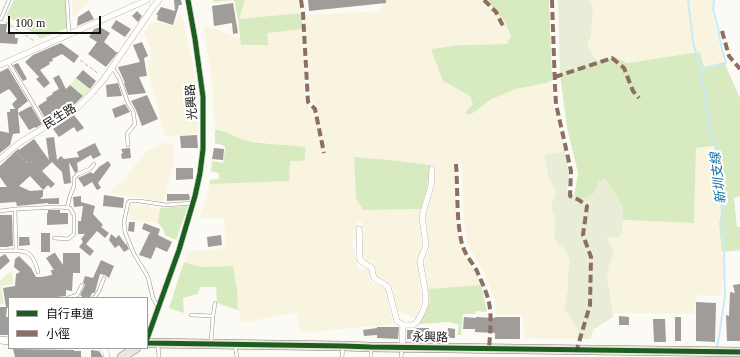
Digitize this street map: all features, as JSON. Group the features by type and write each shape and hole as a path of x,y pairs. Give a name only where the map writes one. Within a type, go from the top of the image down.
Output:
{"main road":[{"name":"永興路","path":"148,343 740,352"},
{"path":"122,357 134,349"}],"street":[{"path":"0,65 147,0"},
{"name":"民生路","path":"0,159 19,143 78,107 92,93 104,79 159,0"},
{"name":"光興路","path":"188,0 203,97 203,149 200,173 193,202"},
{"path":"402,325 413,325 417,322 426,302 420,261 426,245 422,217 431,186 432,169"},
{"path":"148,336 193,202"},
{"path":"359,229 360,260 362,263 369,265 372,268 375,280 384,283 388,287 398,321 402,325 402,347"}],"lane":[{"path":"1,19 9,0"},
{"path":"67,0 69,35"},
{"path":"8,62 46,126"},
{"path":"112,67 133,111 135,124 127,134 128,145"},
{"path":"67,208 74,186 74,178 78,174 90,169 94,164"},
{"path":"158,309 153,298 148,278 134,254 125,232 124,222 128,204 130,201 166,205 193,202"},
{"path":"16,208 16,251"},
{"path":"0,211 16,208 70,208 74,215 74,234 68,239 54,238"},
{"path":"0,251 24,251 32,255 38,272"},
{"path":"95,297 99,291 104,278"},
{"path":"71,297 77,295 82,285"},
{"path":"211,344 215,303"},
{"path":"191,316 213,316"},
{"path":"158,343 159,357"},
{"path":"234,345 237,357"},
{"path":"342,357 343,346"},
{"path":"371,347 371,357"},
{"path":"401,357 402,347"}],"path":[{"path":"1,19 33,40 37,48"},
{"path":"80,60 104,79"},
{"path":"12,148 26,162 32,162"}],"shaded area":[{"path":"72,0 89,0 73,18"},
{"path":"245,0 299,0 301,13 238,19"},
{"path":"381,0 486,0 505,22 511,36 507,44 462,45 443,81 470,96 473,104 466,111 473,113 492,99 516,89 546,83 552,80 554,108 565,151 545,155 546,171 551,185 556,192 551,206 555,218 554,237 557,244 566,250 570,262 568,288 564,308 578,332 576,339 524,338 523,315 496,314 494,297 483,270 468,245 464,224 462,164 457,162 455,165 457,220 460,242 466,258 473,267 481,285 428,289 424,262 429,249 425,213 433,186 434,166 399,161 363,210 421,209 419,220 422,249 418,257 421,306 415,318 396,310 393,289 383,278 375,275 373,261 363,261 361,258 362,221 357,222 356,235 351,243 356,254 358,269 368,268 373,285 380,284 385,287 393,324 301,333 297,312 242,323 238,310 237,289 232,266 201,267 185,262 188,252 226,248 224,218 199,218 210,184 289,181 290,160 302,161 305,159 304,147 245,140 223,130 215,130 212,80 203,25 240,38 241,45 267,45 266,33 303,29 305,97 309,110 320,108 311,100 304,15 382,11"},
{"path":"589,0 713,0 711,12 717,28 719,44 724,62 703,67 700,52 627,63 615,57 597,61 587,45 591,36 593,8"},
{"path":"179,14 182,15 194,71 198,100 198,134 165,136 150,79 147,63 151,58 151,50 144,32 148,28 148,25 157,22 173,26"},
{"path":"166,142 174,145 173,165 163,202 110,193 125,179 145,152"},
{"path":"714,146 721,212 719,224 724,272 720,296 697,295 694,314 613,313 607,280 609,265 614,253 607,237 622,232 623,220 694,223 696,148"},
{"path":"133,204 160,208 158,223 129,220 129,211"}],"green space":[{"path":"14,0 65,0 67,28 40,39 38,36 6,15"},
{"path":"213,0 234,0 214,2"},
{"path":"234,0 245,0 239,19 301,13 303,29 267,33 268,45 241,45"},
{"path":"486,0 549,0 552,80 546,83 516,89 492,99 473,113 466,115 466,111 473,104 470,96 443,81 431,49 462,45 507,44 511,36 505,22"},
{"path":"558,0 589,0 593,8 591,36 587,45 597,61 560,74"},
{"path":"700,52 704,67 724,62 740,98 740,196 734,198 737,227 740,227 740,250 722,252 719,224 721,212 714,146 696,148 694,223 623,220 623,208 605,179 599,181 595,193 582,199 574,197 578,173 567,128 560,74 597,61 615,57 627,63"},
{"path":"76,78 90,90 84,97 70,85"},
{"path":"215,130 223,131 252,142 305,147 305,159 302,161 290,161 289,181 210,184 210,180 219,179 219,173 211,171 212,161 223,163 225,150 225,146 215,143"},
{"path":"565,151 569,173 567,190 577,198 583,198 595,193 599,181 605,179 623,208 622,232 618,238 607,237 614,253 609,265 607,280 613,317 593,330 591,339 576,339 578,332 564,308 568,288 570,262 566,250 557,244 554,237 555,218 551,206 556,192 548,175 545,155"},
{"path":"354,157 430,165 427,188 421,209 363,210 356,198"},
{"path":"188,206 176,240 165,235 163,229 158,223 160,208"},
{"path":"184,262 201,267 233,266 237,289 238,310 217,303 216,287 200,287 198,294 183,298 184,313 169,308"},
{"path":"12,270 13,284 1,286 4,304 0,304 0,281"},
{"path":"481,285 487,312 476,311 475,314 463,314 461,335 457,335 459,325 449,322 420,324 430,300 428,289"}],"building":[{"path":"174,0 181,0 182,5 179,5 173,25 157,20 158,15 156,15 161,7 175,11"},
{"path":"308,0 386,0 386,3 309,11"},
{"path":"233,3 238,33 233,34 232,23 214,26 212,6"},
{"path":"89,10 94,19 77,26 78,17"},
{"path":"137,11 142,16 138,22 132,16"},
{"path":"116,20 131,29 125,37 111,28"},
{"path":"0,24 7,24 6,32 15,32 15,38 18,38 17,44 0,43"},
{"path":"100,27 110,33 104,42 118,52 106,67 88,54 97,42 89,37 94,29"},
{"path":"142,42 148,56 144,58 147,76 139,77 146,93 128,95 125,83 118,67 140,62 133,45"},
{"path":"61,43 79,56 74,63 62,54 52,59 53,61 49,62 50,64 40,70 50,83 44,88 36,79 39,77 25,62 33,55"},
{"path":"18,63 27,79 23,81 13,65"},
{"path":"8,68 28,101 18,109 20,133 13,134 10,145 0,153 0,131 9,133 7,112 10,112 10,109 15,109 12,104 17,99 9,89 0,94 0,72"},
{"path":"83,70 96,81 90,89 76,78"},
{"path":"59,75 66,89 70,85 83,96 75,104 63,111 61,108 51,113 54,117 47,121 38,106 47,100 46,98 53,94 52,93 59,89 53,78"},
{"path":"118,83 122,96 107,97 106,85"},
{"path":"147,95 158,119 142,126 131,101"},
{"path":"125,104 130,112 115,118 112,109"},
{"path":"31,106 42,124 29,130 18,113"},
{"path":"74,115 84,128 77,132 74,127 59,137 53,129"},
{"path":"197,135 198,148 181,148 180,136"},
{"path":"54,137 57,160 61,156 64,159 79,157 77,152 95,143 101,155 93,159 91,155 77,163 78,171 75,173 69,162 71,183 64,184 62,172 52,162 42,171 55,184 51,188 48,185 43,190 43,196 40,199 59,198 59,204 48,203 17,206 16,202 0,203 0,187 7,187 0,177 0,166 18,149 19,150 34,139 49,160 46,138","holes":["30,176 43,190 30,191 19,186"]},
{"path":"130,148 131,158 122,159 121,154 123,153 121,149"},
{"path":"214,148 224,149 223,160 212,159"},
{"path":"108,161 111,165 98,183 101,188 97,190 92,182 84,187 78,178 91,172 93,174 99,167"},
{"path":"176,168 193,168 193,179 176,180"},
{"path":"167,194 189,194 190,199 167,201"},
{"path":"104,195 124,198 123,208 103,206"},
{"path":"81,196 81,202 95,206 93,214 103,225 101,227 109,233 105,238 97,231 86,244 94,251 90,256 79,247 83,242 81,239 85,234 78,234 78,221 81,221 83,206 74,207 73,197"},
{"path":"48,210 60,210 60,213 68,213 68,224 47,225"},
{"path":"0,215 12,215 13,246 0,247"},
{"path":"129,222 135,222 134,232 128,231"},
{"path":"144,223 160,229 158,235 172,242 167,252 156,247 151,259 139,255 149,234 151,233 142,229"},
{"path":"41,233 50,233 50,252 41,252"},
{"path":"111,234 116,238 119,235 129,249 124,252 119,245 115,248 109,240"},
{"path":"221,235 222,245 208,247 207,237"},
{"path":"19,237 29,237 30,245 19,246"},
{"path":"55,253 63,265 63,253 80,253 80,273 73,273 72,291 66,290 66,296 57,297 8,297 6,317 8,317 8,335 0,335 0,307 6,307 3,288 15,286 16,274 20,272 14,267 15,259 19,256 31,268 36,277 42,277 52,275 51,270 54,270 46,258"},
{"path":"5,254 10,261 0,270 0,257"},
{"path":"101,260 114,266 109,278 100,274 95,292 92,293 90,297 82,297 80,295 85,285 83,282 85,276 93,278"},
{"path":"740,284 740,341 727,341 726,315 729,316 730,292 735,293 733,285"},
{"path":"696,302 716,303 715,342 696,341"},
{"path":"619,316 629,317 629,325 619,325"},
{"path":"464,317 520,317 520,339 495,339 495,333 475,332 475,329 463,329"},
{"path":"675,317 681,317 681,341 675,341"},
{"path":"653,319 665,319 666,342 654,342"},
{"path":"377,327 399,327 398,339 377,338 377,335 364,336 363,330"},
{"path":"416,328 429,328 429,339 407,339 407,330 415,330"},
{"path":"448,328 455,329 455,338 447,338"},
{"path":"13,349 74,350 81,351 81,357 15,357"},
{"path":"91,350 99,351 103,357 91,357"}],"waterway":[{"name":"新圳支線","path":"688,0 693,42 701,70 710,129 716,149 723,213 725,296 717,349"},
{"path":"701,70 726,63 713,10 714,0"}],"marked path":[{"path":"301,0 308,102 315,109 324,153"},
{"path":"484,0 496,12 504,28"},
{"path":"552,0 556,104 571,171 570,196 587,206 583,235 591,257 590,305 577,349"},
{"path":"722,31 729,56 740,69"},
{"path":"555,77 612,58 624,68 633,91 639,98"},
{"path":"456,164 460,235 463,248 477,271 488,299 491,320 489,349"}],"cycle path":[{"path":"148,336 179,250 195,196 203,149 203,97 188,0"},
{"path":"148,343 740,352"}]}
